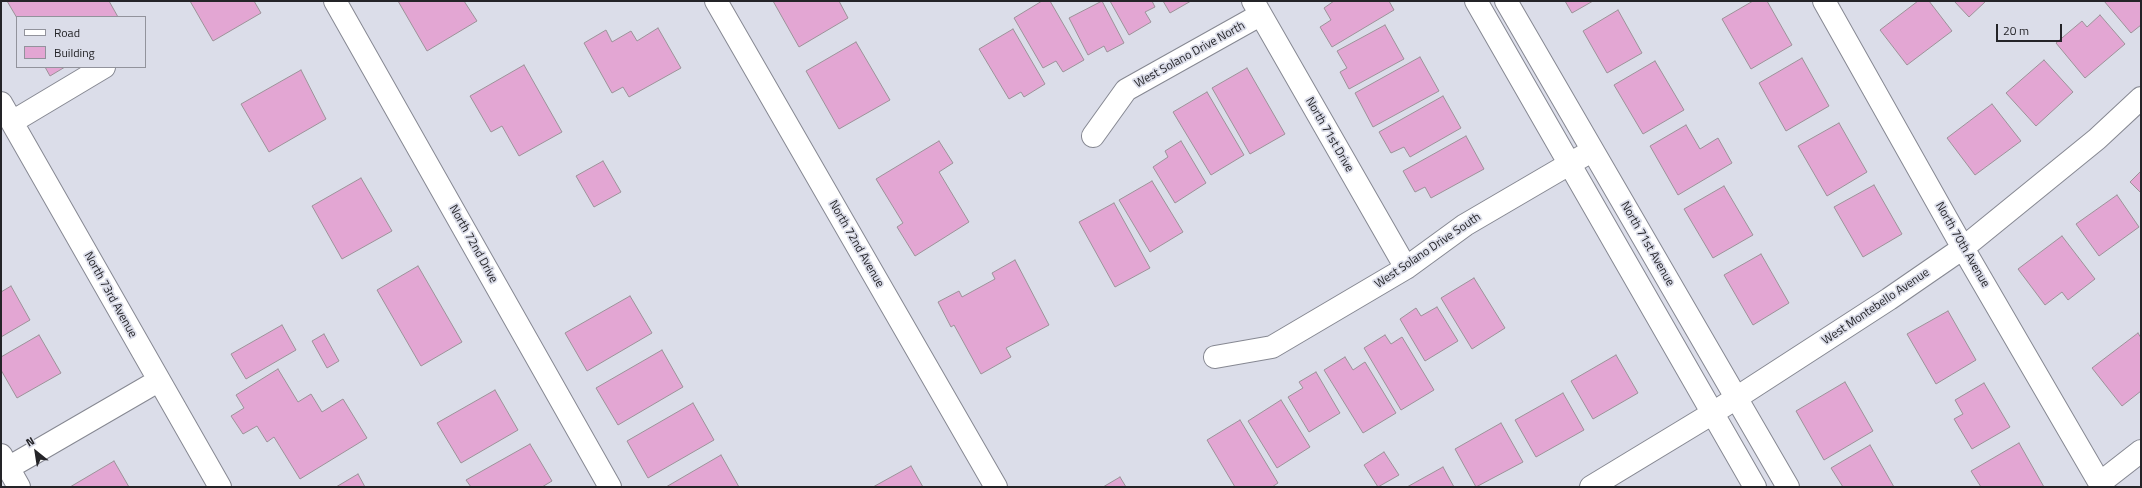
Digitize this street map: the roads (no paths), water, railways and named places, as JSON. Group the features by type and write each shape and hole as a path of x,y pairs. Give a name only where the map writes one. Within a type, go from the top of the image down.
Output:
{"street":[{"name":"North 72nd Drive","path":"336,1 610,487"},
{"name":"North 72nd Avenue","path":"716,1 996,487"},
{"path":"1476,1 1756,487"},
{"name":"North 71st Avenue","path":"1506,1 1788,487"},
{"name":"North 70th Avenue","path":"1833,5 1964,248 2101,485"},
{"name":"West Solano Drive North","path":"1093,136 1126,90 1257,8"},
{"name":"North 71st Drive","path":"1257,8 1406,268"},
{"path":"6,112 102,68"},
{"name":"West Montebello Avenue","path":"1591,487 1736,399 1964,248 2097,139 2141,98"},
{"name":"North 73rd Avenue","path":"6,112 158,381 220,487"},
{"name":"West Solano Drive South","path":"1215,357 1272,347 1406,268 1465,225 1593,151"},
{"path":"19,487 5,462 158,381"},
{"path":"2101,485 2141,451"}]}
